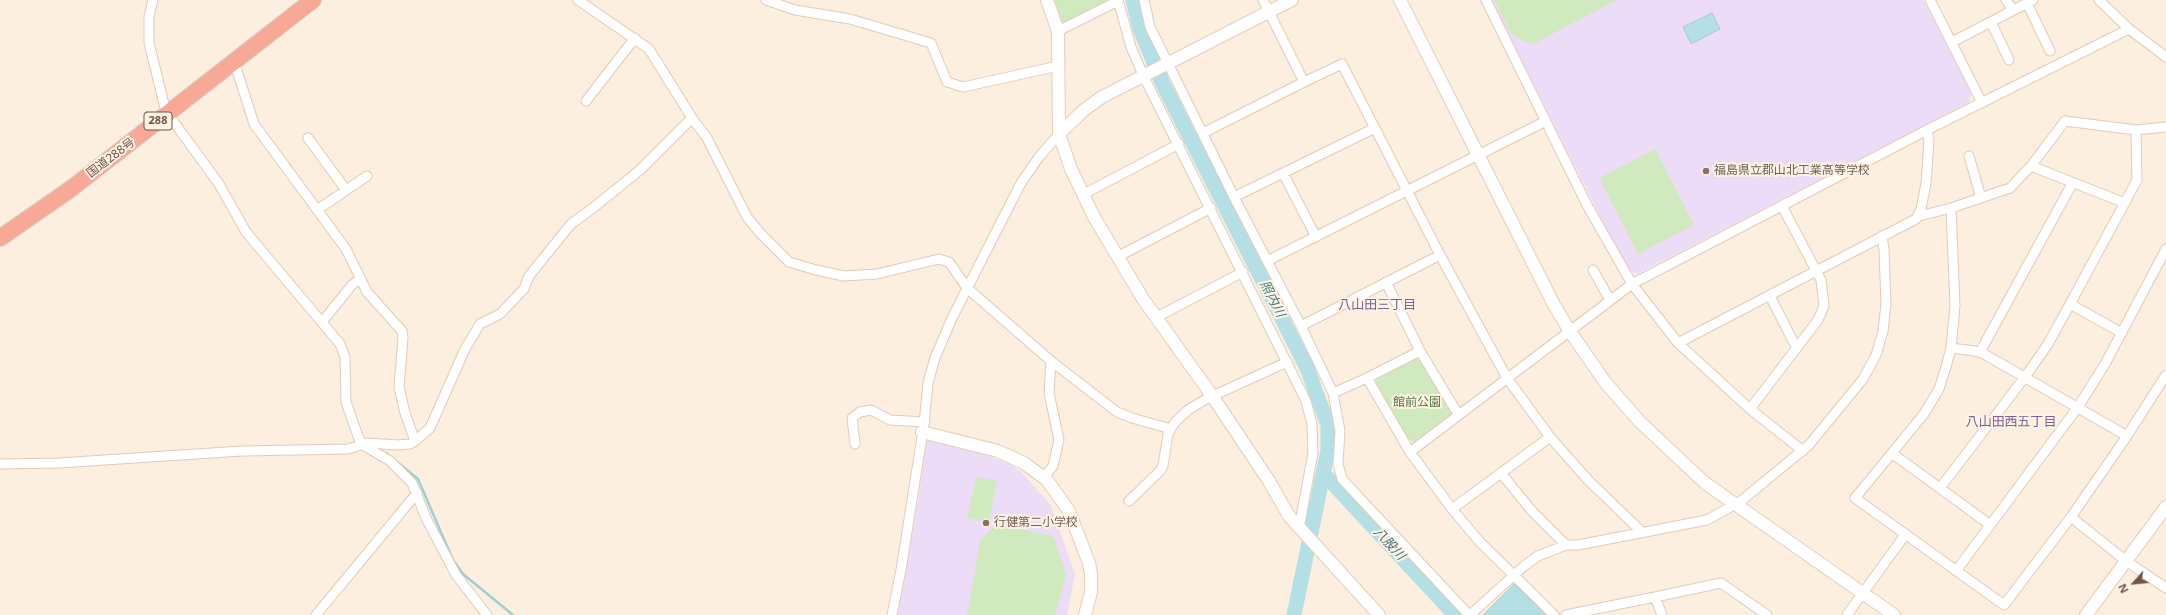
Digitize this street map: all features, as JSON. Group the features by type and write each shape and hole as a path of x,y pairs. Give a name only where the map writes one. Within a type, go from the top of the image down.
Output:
{"highway":[{"name":"国道288号","path":"234,59 305,0"},
{"name":"国道288号","path":"0,230 71,181 313,0"},
{"name":"国道288号","path":"0,238 72,188 166,111"}],"street":[{"path":"153,0 149,16 149,43 166,111 219,184 246,232 342,348 346,374 346,402 358,439 363,444 390,461 412,483 426,518 456,575 487,615"},
{"path":"578,0 635,38 653,54 692,118 707,138 748,217 760,233 789,262 844,276 877,274 940,259 950,262 967,288 1051,361 1117,412 1132,418 1171,429"},
{"path":"766,0 795,10 850,19 931,43 948,82 963,87 1058,66"},
{"path":"1047,0 1058,31 1059,134 1070,169 1082,195 1117,257 1155,318 1213,397 1289,516 1379,615"},
{"path":"1144,0 1150,26 1234,197 1301,326 1333,393 1340,431 1338,464 1342,478 1470,615 1513,576 1538,556 1566,545 1578,545 1707,520 1735,504 1803,451 1863,379 1876,355 1883,331 1886,304 1882,236"},
{"path":"1263,0 1304,82"},
{"path":"892,615 901,570 924,427 931,370 952,318 1021,183 1039,157 1059,134 1096,102 1143,75 1292,0"},
{"path":"1400,0 1553,303 1569,330 1605,382 1639,421 1704,483 1894,615"},
{"path":"1486,0 1587,205 1632,284 1678,343 1750,409 1803,451"},
{"path":"1930,0 1982,103"},
{"path":"2006,0 2013,10"},
{"path":"2099,0 2129,29 2166,56"},
{"path":"1058,31 1118,1 1131,47 1143,75 1179,144 1306,401 1313,439 1311,467 1299,528"},
{"path":"1952,42 2030,2 2050,51"},
{"path":"1991,22 2009,60"},
{"path":"1410,452 1569,330 1632,284 1927,130 2129,29"},
{"path":"586,101 635,38"},
{"path":"234,59 252,120 346,249 360,279 372,298 400,328 403,335 399,388 405,413 416,441"},
{"path":"1202,133 1342,64 1408,190 1440,255 1507,378 1550,437 1588,480 1642,532"},
{"path":"0,464 59,464 242,451 348,449 363,444 410,444 416,441 430,428 465,349 480,324 500,314 524,289 529,276 571,224 640,170 692,118"},
{"path":"1267,261 1477,154 1546,121"},
{"path":"1678,343 1770,296 1919,216 1951,208 2010,188 2030,166 2065,121 2136,130 2166,127"},
{"path":"1234,197 1376,128"},
{"path":"1919,216 1926,183 1929,140 1927,130"},
{"path":"1940,488 2025,377 2048,344 2070,304 2137,180 2136,130"},
{"path":"308,138 346,190"},
{"path":"1082,195 1179,144"},
{"path":"1969,156 1981,198"},
{"path":"2030,166 2072,184 2125,203"},
{"path":"1283,173 1316,237"},
{"path":"317,210 367,176"},
{"path":"1980,352 2072,184"},
{"path":"1750,409 1818,320 1824,306 1822,280 1782,206"},
{"path":"1117,257 1211,208"},
{"path":"1951,208 1955,306 1951,348 1939,389 1924,414 1893,454 1855,498 2004,605 2071,517 2165,380"},
{"path":"1956,571 1989,524 2078,407 2122,333 2166,249"},
{"path":"1301,326 1440,255"},
{"path":"1593,270 1610,300"},
{"path":"1155,318 1243,272"},
{"path":"322,322 348,290 360,279"},
{"path":"1386,282 1420,351 1458,414"},
{"path":"1770,296 1796,348"},
{"path":"2070,304 2122,333"},
{"path":"1951,348 1980,352 2127,436"},
{"path":"1333,393 1420,351"},
{"path":"1044,477 1053,466 1059,440 1049,393 1051,361"},
{"path":"1129,501 1161,469 1165,443 1171,429 1175,422 1188,410 1287,362"},
{"path":"1366,378 1410,452 1452,509 1479,542 1554,615"},
{"path":"855,444 852,418 860,412 871,410 890,420 924,427 998,451 1016,458 1044,477 1057,491 1069,511 1089,563 1091,592 1085,615"},
{"path":"1452,509 1550,437"},
{"path":"1893,454 1989,524"},
{"path":"1501,472 1531,510 1566,545"},
{"path":"316,615 417,493"},
{"path":"2086,615 2166,506"},
{"path":"2071,517 2126,561 2166,588"},
{"path":"1847,615 1905,535"},
{"path":"1566,615 1721,583 1767,615"},
{"path":"1655,597 1662,615"}],"shaded area":[{"name":"福島県立郡山北工業高等学校","path":"1491,0 1923,0 1971,93 1969,102 1639,273 1632,273 1612,240"},
{"name":"行健第二小学校","path":"926,440 983,454 1009,464 1020,471 1050,504 1075,574 1067,615 897,615 920,490"}],"green space":[{"path":"1052,0 1109,0 1061,23"},
{"path":"1494,0 1617,0 1531,45 1511,34"},
{"path":"1655,149 1694,225 1638,254 1599,178"},
{"name":"館前公園","path":"1415,358 1420,360 1451,411 1451,416 1414,442 1408,439 1376,383 1377,377"},
{"path":"976,477 997,481 989,522 967,518"},
{"path":"997,524 1053,536 1066,575 1055,615 967,615 980,540"}],"water":[{"path":"1712,13 1720,29 1691,44 1683,27"},
{"path":"1514,584 1547,615 1483,615"}],"waterway":[{"name":"照内川","path":"1133,0 1140,29 1162,82 1307,368 1328,425 1328,450 1294,615"},
{"path":"386,453 418,479 453,560 463,574 513,615"},
{"name":"八股川","path":"1323,473 1455,615"}],"place":[{"name":"福島県立郡山北工業高等学校","path":"1706,171"},
{"name":"行健第二小学校","path":"986,523"}],"district":[{"name":"八山田三丁目","path":"1377,305"},
{"name":"八山田西五丁目","path":"2011,422"}]}
